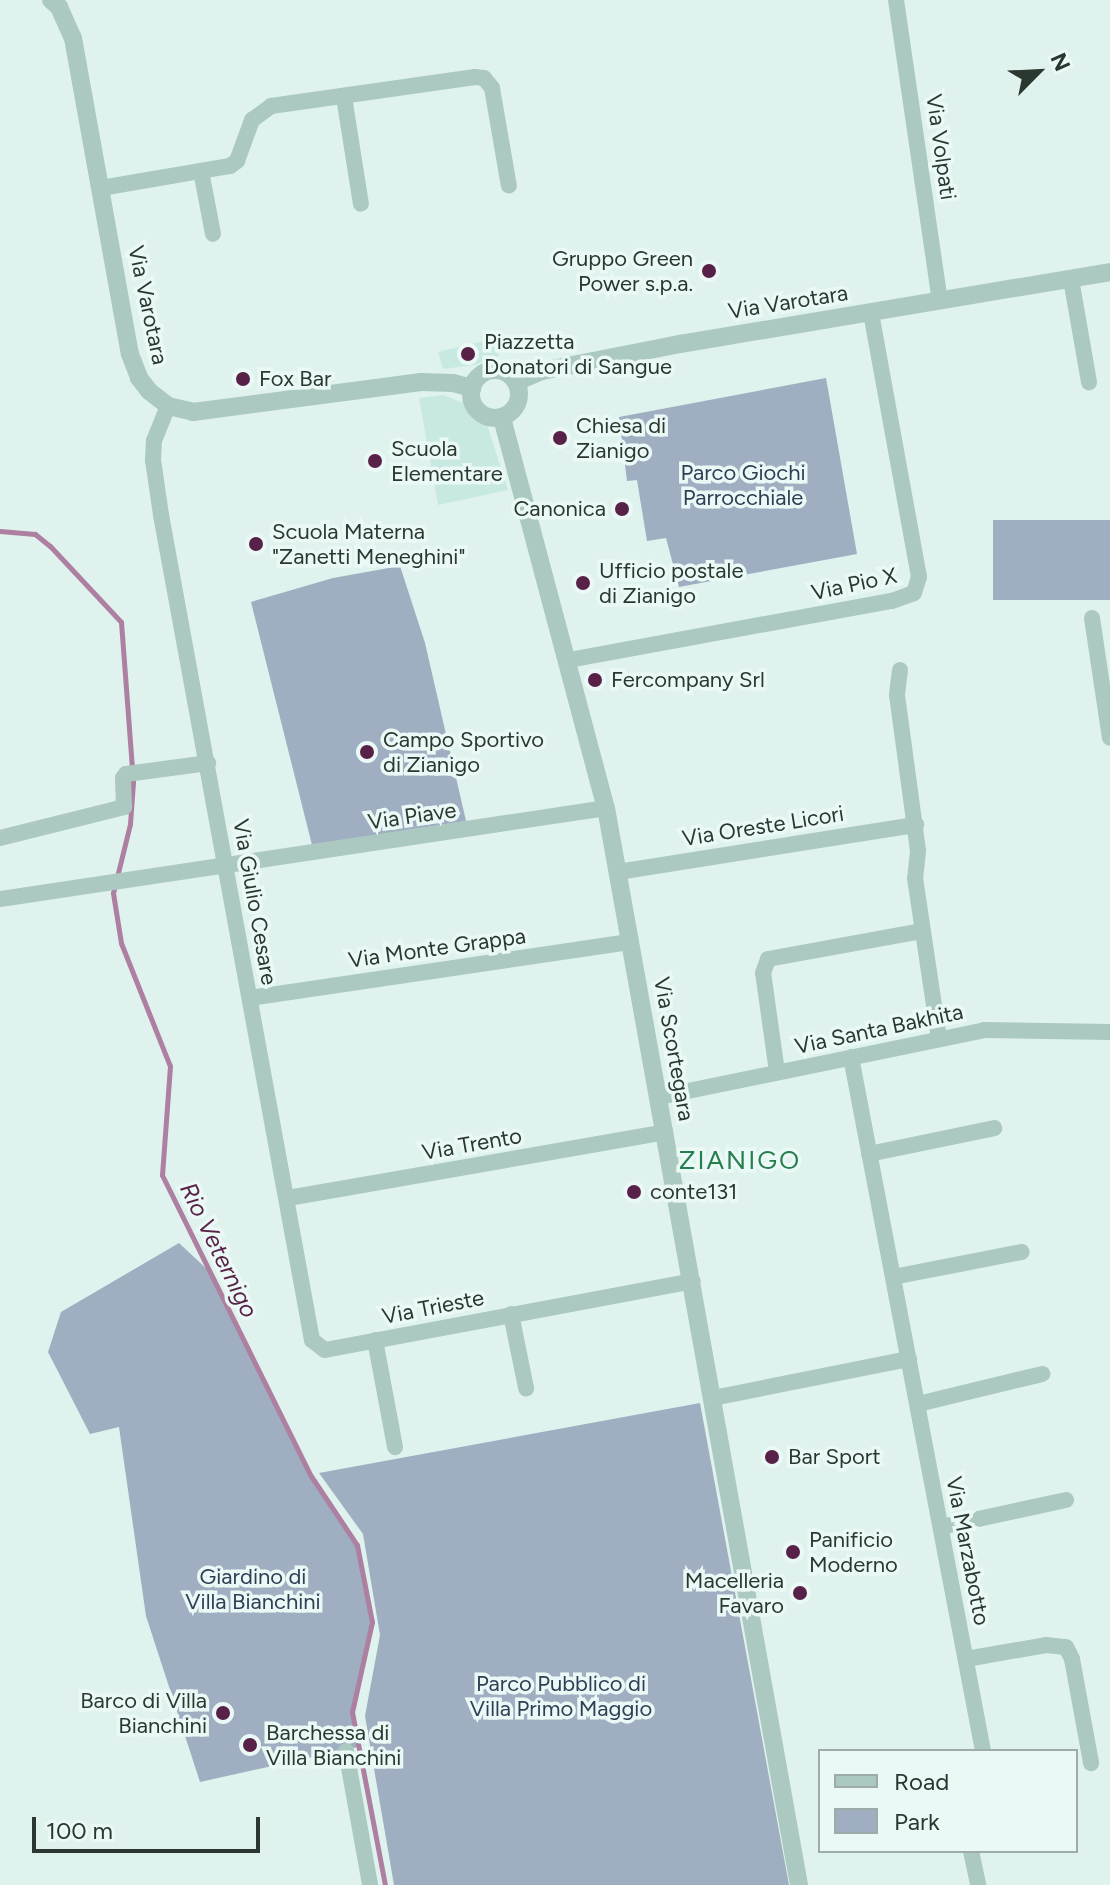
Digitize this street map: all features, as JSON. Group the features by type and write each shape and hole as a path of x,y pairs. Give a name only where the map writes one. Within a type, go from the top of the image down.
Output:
{"street":[{"name":"Via Varotara","path":"51,0 59,7 73,38 130,354 139,378 168,406"},
{"name":"Via Volpati","path":"896,0 940,300"},
{"path":"101,188 201,171 237,161 252,120 258,112 271,106 475,77 484,78 492,88 509,186"},
{"path":"344,97 361,204"},
{"path":"201,171 213,234"},
{"name":"Via Varotara","path":"516,382 542,371 680,344 1110,272"},
{"path":"1071,279 1089,382"},
{"name":"Via Pio X","path":"569,660 892,601 914,593 919,577 871,312"},
{"path":"492,370 505,372 516,382 518,404 502,418 485,416 478,411 472,388 479,376 492,370"},
{"path":"168,406 193,412 216,410 421,382 453,383 472,388"},
{"name":"Via Giulio Cesare","path":"168,406 158,427 153,460 312,1340 325,1350 375,1340"},
{"name":"Via Scortegara","path":"502,418 606,808 799,1885"},
{"path":"1092,618 1110,738"},
{"path":"900,670 897,695 916,825 915,878 939,1038"},
{"path":"0,838 124,807 123,778 133,774 208,763"},
{"name":"Via Piave","path":"0,899 606,808"},
{"name":"Via Oreste Licori","path":"618,872 916,825"},
{"path":"777,1072 763,973 768,959 791,952 922,931"},
{"name":"Via Monte Grappa","path":"250,998 631,942"},
{"name":"Via Santa Bakhita","path":"659,1097 994,1029 1110,1032"},
{"name":"Via Marzabotto","path":"851,1057 983,1749"},
{"path":"869,1154 994,1128"},
{"name":"Via Trento","path":"288,1198 665,1132"},
{"path":"893,1277 1022,1252"},
{"name":"Via Trieste","path":"395,1447 375,1340 693,1281"},
{"name":"Via Trieste","path":"511,1314 526,1388"},
{"path":"713,1398 909,1359"},
{"path":"918,1404 1042,1374"},
{"path":"941,1527 1066,1500"},
{"path":"966,1659 1046,1645 1066,1647 1072,1659 1091,1763"},
{"path":"346,1751 370,1885"},
{"path":"971,1853 978,1885"}],"green space":[{"name":"Parco Giochi Parrocchiale","path":"826,378 857,554 679,587 666,538 647,541 637,480 627,481 619,417"},
{"path":"993,520 1110,520 1110,600 993,600"},
{"name":"Campo Sportivo di Zianigo","path":"400,566 425,643 466,821 312,845 251,602 333,578"},
{"name":"Giardino di Villa Bianchini","path":"179,1243 210,1272 311,1476 357,1545 372,1622 352,1712 358,1747 200,1782 146,1616 119,1427 90,1434 48,1352 61,1312"},
{"name":"Parco Pubblico di Villa Primo Maggio","path":"700,1403 789,1885 394,1885 365,1716 380,1635 363,1534 319,1473"}],"shaded area":[{"name":"Piazzetta Donatori di Sangue","path":"495,338 499,356 474,365 443,369 438,352"},
{"path":"443,395 471,406 486,421 508,490 438,505 419,398"}],"waterway":[{"name":"Rio Veternigo","path":"0,531 35,534 121,622 133,782 130,824 113,893 121,943 170,1066 162,1175 311,1476 357,1545 372,1622 352,1712 385,1885"}],"place":[{"name":"Gruppo Green Power s.p.a.","path":"709,271"},
{"name":"Piazzetta Donatori di Sangue","path":"468,354"},
{"name":"Fox Bar","path":"243,379"},
{"name":"Chiesa di Zianigo","path":"560,438"},
{"name":"Scuola Elementare","path":"375,461"},
{"name":"Canonica","path":"622,509"},
{"name":"Scuola Materna \"Zanetti Meneghini\"","path":"256,544"},
{"name":"Ufficio postale di Zianigo","path":"583,583"},
{"name":"Fercompany Srl","path":"595,680"},
{"name":"Campo Sportivo di Zianigo","path":"367,752"},
{"name":"conte131","path":"634,1192"},
{"name":"Bar Sport","path":"772,1457"},
{"name":"Panificio Moderno","path":"793,1552"},
{"name":"Macelleria Favaro","path":"800,1593"},
{"name":"Barco di Villa Bianchini","path":"223,1713"},
{"name":"Barchessa di Villa Bianchini","path":"250,1745"}],"district":[{"name":"ZIANIGO","path":"740,1161"}]}
